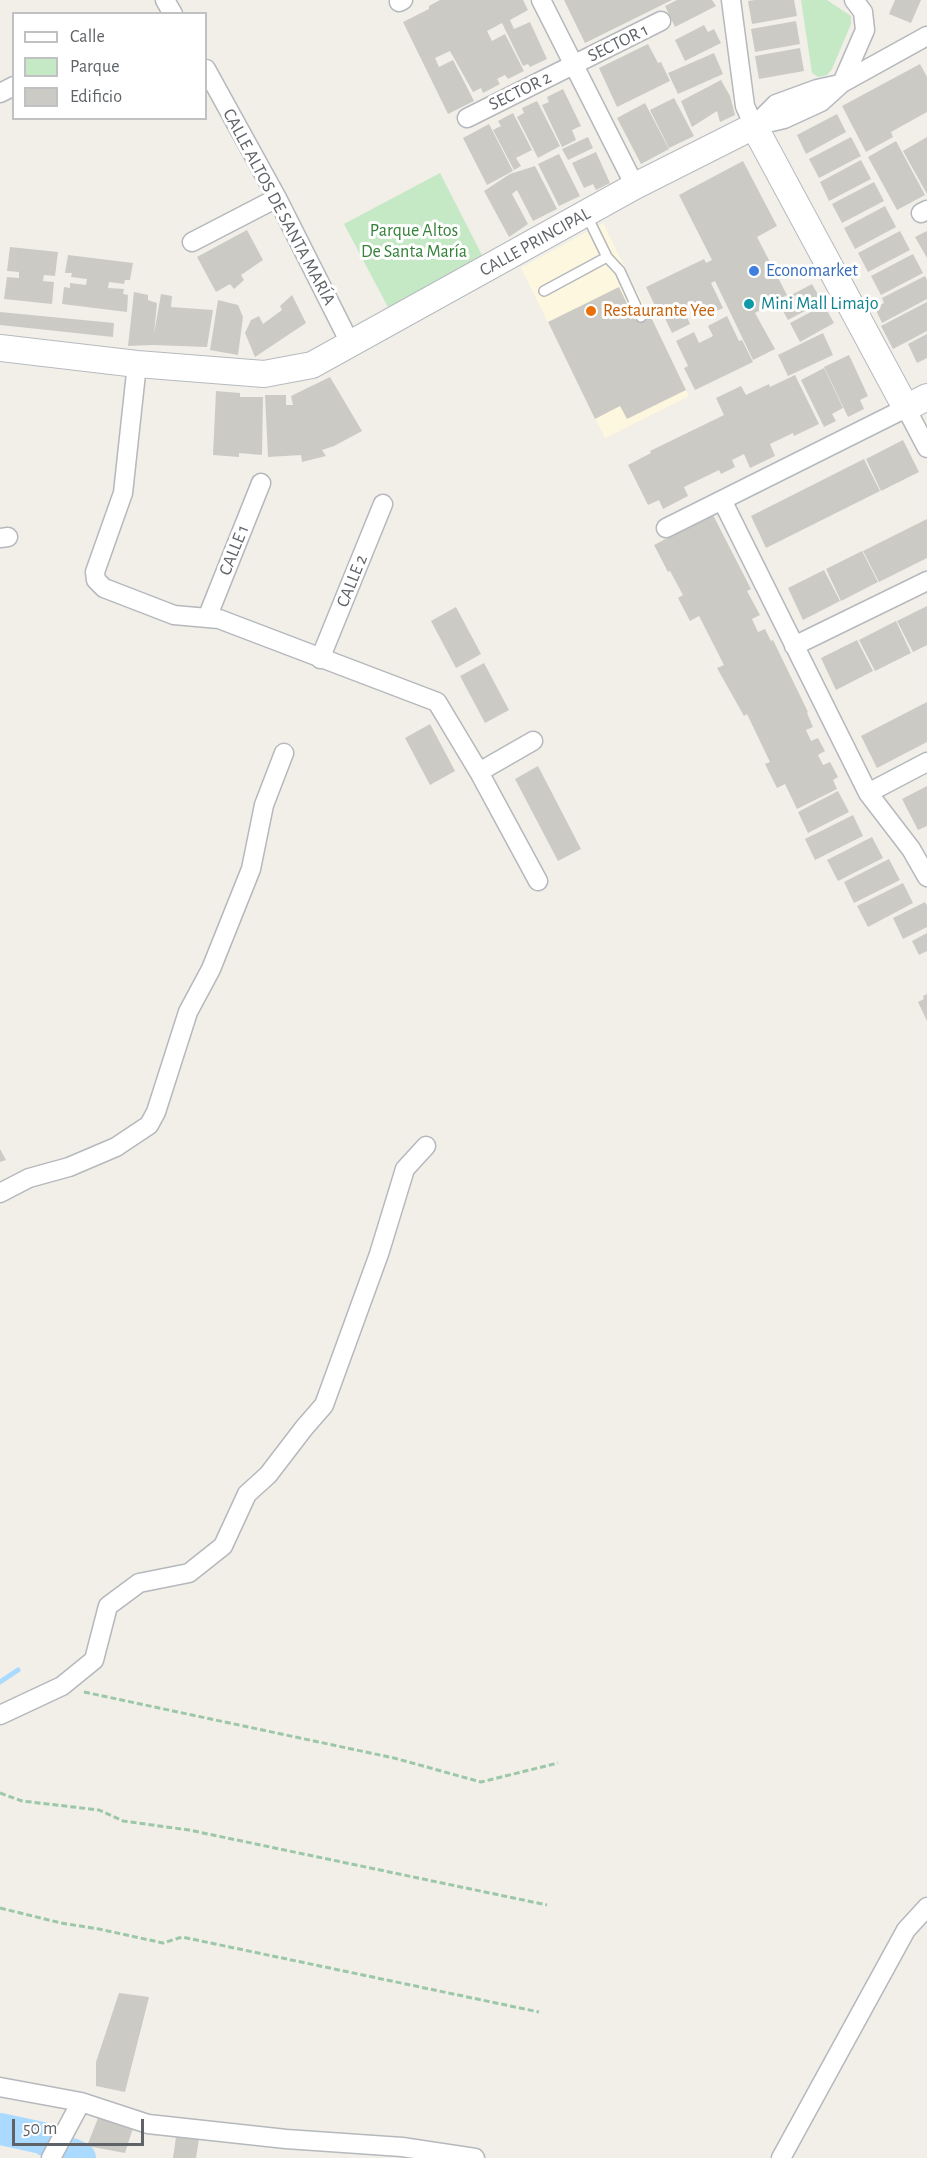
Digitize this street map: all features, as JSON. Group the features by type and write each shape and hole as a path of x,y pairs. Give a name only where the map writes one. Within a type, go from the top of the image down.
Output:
{"street":[{"path":"541,0 635,186"},
{"path":"731,0 745,106 754,126 916,402 927,448"},
{"path":"843,83 865,30 863,12 854,0"},
{"name":"SECTOR 1","path":"574,65 662,21"},
{"path":"754,126 777,104 817,89 843,83 927,36"},
{"name":"SECTOR 2","path":"467,118 574,65"},
{"name":"CALLE ALTOS DE SANTA MARÍA","path":"207,71 277,198 351,345"},
{"name":"CALLE PRINCIPAL","path":"0,348 137,364 264,374 312,365 635,186 754,126"},
{"path":"192,242 277,198"},
{"path":"137,364 123,493 95,572 96,580 104,588 174,615 219,619 437,702 479,772 538,882"},
{"path":"666,528 916,402"},
{"name":"CALLE 1","path":"207,618 261,483"},
{"path":"722,500 868,793 911,849 927,878"},
{"name":"CALLE 2","path":"320,659 383,504"},
{"path":"794,646 927,581"},
{"path":"479,772 533,741"},
{"path":"0,1193 29,1178 69,1167 116,1148 149,1125 188,1012 211,969 251,869 264,805 284,753"},
{"path":"868,793 927,762"},
{"path":"0,1715 62,1686 94,1660 108,1606 140,1583 189,1573 223,1546 247,1494 268,1475 324,1405 379,1254 405,1169 426,1146"},
{"path":"782,2158 902,1939 927,1906"},
{"path":"0,2087 81,2102 148,2124 286,2139 402,2147 475,2158"},
{"path":"51,2158 81,2102"}],"lane":[{"path":"586,214 607,257 620,272 641,316"},
{"path":"544,291 607,257"}],"path":[{"path":"62,1686 394,1758 481,1782 558,1763"},
{"path":"0,1793 22,1801 99,1810 123,1821 189,1830 547,1905"},
{"path":"0,1908 163,1943 182,1937 539,2012"}],"shaded area":[{"path":"603,223 689,396 605,438 521,268"}],"green space":[{"path":"801,0 827,0 851,16 851,24 832,69 827,75 818,77 812,73"},
{"name":"Parque Altos De Santa María","path":"440,173 484,259 389,309 344,224"}],"building":[{"path":"440,0 523,0 528,10 510,20 514,29 530,22 547,59 530,67 528,64 523,66 502,23 487,31 492,41 505,34 524,71 508,79 505,75 497,79 500,84 483,93 481,88 473,92 450,51 435,58 439,67 453,60 474,101 448,114 403,22 429,9 429,6"},
{"path":"564,0 672,0 585,43"},
{"path":"677,0 712,0 716,6 675,27 665,6"},
{"path":"794,0 797,16 752,24 748,1"},
{"path":"895,0 921,0 911,23 889,14"},
{"path":"796,21 800,44 755,52 751,29"},
{"path":"704,25 708,32 714,29 721,43 685,61 675,40"},
{"path":"648,44 658,63 661,62 670,81 617,107 599,68"},
{"path":"800,48 804,71 759,79 755,56"},
{"path":"714,53 723,74 678,94 668,73"},
{"path":"920,64 927,77 927,112 891,132 893,137 866,152 842,106"},
{"path":"721,80 730,96 735,115 720,122 717,111 692,127 681,101"},
{"path":"563,89 581,126 572,130 576,140 562,147 542,105 549,102 547,97"},
{"path":"674,98 694,136 669,148 650,110"},
{"path":"537,101 560,146 538,158 517,117 524,113 522,108"},
{"path":"645,103 669,149 641,164 617,118"},
{"path":"513,113 532,150 516,158 521,166 514,170 493,130 501,126 498,121"},
{"path":"837,114 846,132 806,154 797,135"},
{"path":"489,124 513,171 487,185 463,138"},
{"path":"588,137 593,148 568,160 562,149"},
{"path":"851,137 861,156 819,178 809,159"},
{"path":"927,137 927,194 903,151"},
{"path":"896,141 925,195 897,210 868,157"},
{"path":"596,152 610,183 596,190 593,184 584,188 572,163"},
{"path":"559,154 580,196 559,206 538,164"},
{"path":"861,160 871,179 829,201 820,182"},
{"path":"743,161 777,226 757,237 787,295 755,313 775,349 753,360 715,281 711,283 723,308 704,317 699,307 685,313 690,324 672,333 660,308 657,310 646,287 704,259 706,263 712,260 679,195"},
{"path":"535,166 557,209 533,221 517,190 512,194 528,224 509,237 484,191 510,174"},
{"path":"874,182 884,201 842,223 832,204"},
{"path":"885,206 896,227 855,249 844,228"},
{"path":"247,230 263,260 241,275 244,280 234,289 230,284 216,292 197,257"},
{"path":"900,231 910,250 868,272 858,253"},
{"path":"927,231 927,258 915,237"},
{"path":"10,247 58,252 55,276 44,275 43,281 54,282 52,304 4,299 7,277 19,278 19,272 7,271"},
{"path":"913,254 923,273 881,295 871,276"},
{"path":"68,255 133,263 130,280 125,280 124,284 109,282 108,288 124,289 123,294 128,295 127,312 62,304 64,287 70,288 70,283 86,285 87,279 71,277 72,273 65,273"},
{"path":"925,276 927,299 882,323 875,308 884,303 882,298"},
{"path":"812,284 822,302 788,320 778,302"},
{"path":"619,287 635,320 649,313 686,390 627,419 620,406 595,419 548,322"},
{"path":"134,292 148,295 148,300 157,303 154,334 161,294 172,296 171,307 213,310 207,347 128,346"},
{"path":"292,295 306,323 255,357 245,333 251,320 259,316 263,324 282,310 280,306"},
{"path":"218,300 238,305 243,317 238,355 210,350"},
{"path":"927,302 927,331 893,349 881,326"},
{"path":"824,305 834,323 800,342 790,323"},
{"path":"0,312 114,323 113,337 0,325"},
{"path":"727,316 739,341 742,340 753,362 695,390 684,368 688,366 676,341 694,332 699,343 713,336 708,326"},
{"path":"823,333 833,355 788,376 778,355"},
{"path":"927,334 927,358 917,363 908,344"},
{"path":"849,355 868,396 860,400 864,409 848,417 824,367"},
{"path":"824,368 843,408 832,414 836,421 824,427 801,380"},
{"path":"795,375 819,424 770,444 775,456 750,468 744,454 732,460 735,467 721,474 719,470 684,487 688,496 663,509 659,500 648,505 628,465 651,453 650,451 724,415 716,398 741,386 746,395"},
{"path":"330,377 362,431 322,450 326,456 302,462 301,455 268,457 265,395 286,395 286,405 293,405 291,396"},
{"path":"216,391 240,393 240,397 263,397 262,455 239,453 239,457 213,455"},
{"path":"903,440 919,472 881,491 866,459"},
{"path":"864,459 880,491 766,548 751,516"},
{"path":"713,515 751,589 747,591 760,615 752,619 758,632 765,629 771,641 773,640 808,712 813,727 806,730 811,741 818,738 825,751 818,755 823,765 830,762 838,777 833,780 837,789 797,809 785,784 777,788 765,764 770,762 747,714 744,716 717,668 724,665 699,616 690,621 678,598 683,595 654,545"},
{"path":"927,519 927,558 879,582 863,551"},
{"path":"862,551 878,582 841,601 826,569"},
{"path":"824,570 840,601 803,620 788,588"},
{"path":"927,606 927,645 913,652 897,621"},
{"path":"456,607 481,654 456,668 431,621"},
{"path":"896,621 911,653 875,671 859,640"},
{"path":"857,640 873,671 836,690 821,658"},
{"path":"484,663 509,710 485,723 460,676"},
{"path":"927,702 927,742 877,768 861,736"},
{"path":"430,724 455,771 430,785 405,738"},
{"path":"538,766 581,849 558,861 515,779"},
{"path":"927,786 927,826 918,830 902,799"},
{"path":"838,791 849,812 808,833 798,812"},
{"path":"853,815 863,836 815,860 805,839"},
{"path":"872,837 883,858 838,881 827,860"},
{"path":"889,859 900,880 854,903 844,882"},
{"path":"903,883 913,903 868,927 857,906"},
{"path":"925,902 927,927 903,939 893,918"},
{"path":"927,933 927,951 919,955 912,941"},
{"path":"927,994 927,1021 918,1002"},
{"path":"0,1149 6,1160 0,1162"},
{"path":"119,1993 149,1997 125,2092 96,2086 96,2062"},
{"path":"98,2118 134,2125 125,2153 87,2146"},
{"path":"176,2137 199,2139 196,2158 173,2158"}],"waterway":[{"path":"0,1682 18,1670"},
{"path":"0,2129 42,2138 49,2142"},
{"path":"72,2154 80,2158"}],"place":[{"name":"Economarket","path":"754,271"},
{"name":"Mini Mall Limajo","path":"749,304"},
{"name":"Restaurante Yee","path":"591,311"}]}
